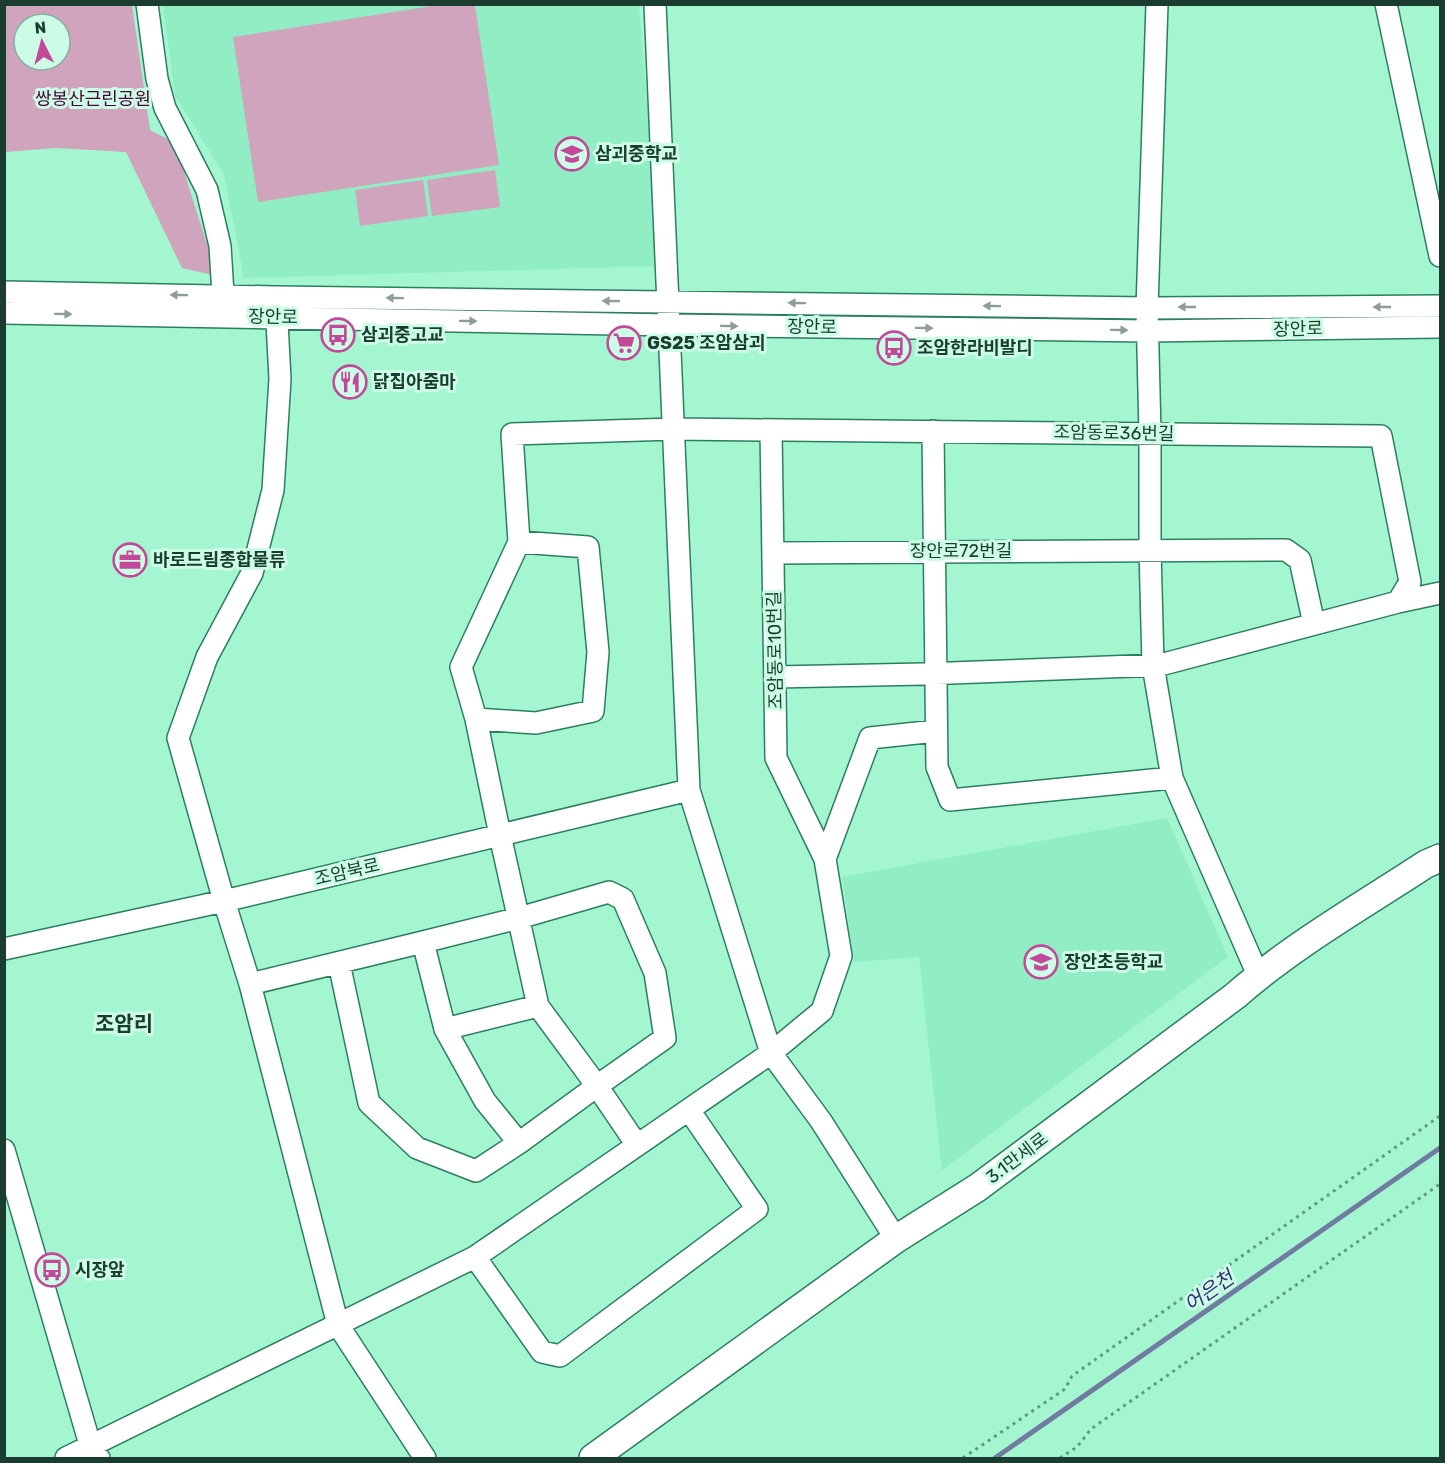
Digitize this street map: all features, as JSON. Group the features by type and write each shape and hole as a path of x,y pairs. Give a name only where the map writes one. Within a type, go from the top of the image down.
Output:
{"main road":[{"name":"3.1만세로","path":"593,1458 896,1239 977,1188 1235,996 1258,975 1426,864 1440,858"}],"street":[{"path":"147,4 157,79 165,108 207,190 220,246 224,306"},
{"path":"656,4 689,790 771,1053 821,1121 896,1239"},
{"path":"1157,4 1148,308 1153,665 1172,778 1258,975"},
{"path":"1386,4 1432,177 1440,256"},
{"name":"장안로","path":"4,292 224,306 670,325 1148,331 1440,327"},
{"name":"장안로","path":"276,307 669,301 1148,308 1440,306"},
{"name":"장안로","path":"4,313 224,306"},
{"path":"276,307 280,379 273,490 252,573 207,657 178,738 250,984 338,1325 425,1458"},
{"name":"조암동로36번길","path":"519,542 512,434 674,429 1381,436 1410,582 1398,602"},
{"name":"조암동로10번길","path":"66,1458 95,1453 338,1325 475,1257 771,1053 822,1011 841,957 825,859 776,758 771,430"},
{"path":"933,431 937,767 950,800 1172,778"},
{"path":"477,719 536,723 593,711 598,652 588,547 519,542 461,666 477,719 538,1006 637,1145"},
{"name":"장안로72번길","path":"773,553 1286,550 1300,560 1314,624"},
{"path":"775,677 935,674 1160,665 1440,593"},
{"name":"조암동로10번길","path":"825,859 870,738 936,731"},
{"name":"조암북로","path":"4,949 224,901 689,790"},
{"path":"250,984 519,918 609,892 624,899 655,973 664,1038 519,1143 476,1171 417,1148 369,1103 339,963"},
{"path":"423,942 445,1029 485,1101 519,1143"},
{"path":"445,1029 538,1006"},
{"path":"475,1257 542,1352 560,1356 757,1209 689,1110"},
{"path":"4,1150 95,1453"}],"path":[{"path":"963,1458 1065,1389 1072,1376 1440,1116"},
{"path":"1060,1458 1077,1447 1091,1429 1440,1184"}],"shaded area":[{"path":"163,5 639,5 660,266 244,278 224,174 175,96"},
{"name":"장안초등학교","path":"1167,818 1228,957 942,1170 919,957 854,962 842,877"}],"green space":[{"path":"445,4 475,5 499,165 258,202 233,37"},
{"name":"쌍봉산근린공원","path":"5,5 132,5 150,130 175,143 217,276 182,268 126,152 56,148 5,152"},
{"path":"495,170 500,207 432,216 427,180"},
{"path":"423,180 428,216 360,226 355,190"}],"waterway":[{"name":"어은천","path":"995,1458 1440,1148"}],"place":[{"name":"삼괴중학교","path":"572,154"},
{"name":"삼괴중고교","path":"338,335"},
{"name":"GS25 조암삼괴","path":"624,343"},
{"name":"조암한라비발디","path":"894,348"},
{"name":"닭집아줌마","path":"350,382"},
{"name":"바로드림종합물류","path":"130,560"},
{"name":"장안초등학교","path":"1041,962"},
{"name":"시장앞","path":"52,1270"}],"district":[{"name":"조암리","path":"124,1024"}]}
